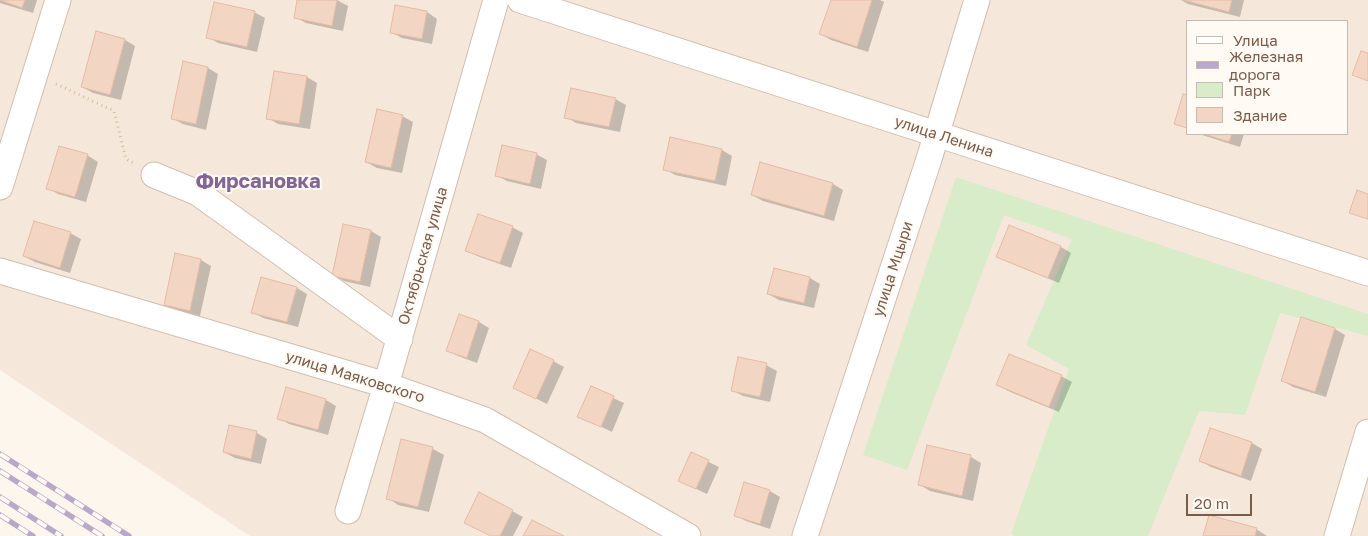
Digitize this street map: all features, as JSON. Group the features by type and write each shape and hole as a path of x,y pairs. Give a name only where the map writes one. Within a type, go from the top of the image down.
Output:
{"street":[{"path":"0,187 58,0"},
{"name":"Октябрьская улица","path":"348,512 400,339 496,0"},
{"name":"улица Ленина","path":"520,0 1368,273"},
{"name":"улица Мцыри","path":"805,536 936,134 977,0"},
{"path":"154,175 198,193 400,339"},
{"name":"улица Маяковского","path":"0,271 386,386 485,420 688,536"},
{"path":"1337,536 1368,432"}],"path":[{"path":"35,75 114,111 126,159 154,175"}],"shaded area":[{"path":"0,0 1368,0 1368,536 250,536 0,370"}],"green space":[{"path":"956,177 1368,314 1368,336 1280,313 1245,415 1199,411 1148,536 1016,536 1011,534 1069,369 1026,345 1072,239 1004,215 907,470 863,455"}],"building":[{"path":"0,0 25,0 22,8"},
{"path":"297,0 337,0 332,26 294,18"},
{"path":"831,0 872,0 857,47 819,34"},
{"path":"1183,0 1232,0 1229,12"},
{"path":"214,2 255,11 247,47 206,38"},
{"path":"395,5 427,11 422,39 390,33"},
{"path":"96,31 125,39 110,95 81,87"},
{"path":"1361,51 1368,53 1368,81 1352,75"},
{"path":"183,61 208,67 196,124 171,119"},
{"path":"274,71 307,76 299,124 266,119"},
{"path":"571,88 616,98 609,127 564,118"},
{"path":"1183,94 1186,95 1186,128 1174,124"},
{"path":"377,109 403,115 391,168 365,162"},
{"path":"1207,135 1232,135 1229,142"},
{"path":"670,137 722,149 715,181 663,170"},
{"path":"502,145 537,153 530,184 495,176"},
{"path":"59,146 88,154 75,197 46,189"},
{"path":"760,162 833,183 824,216 751,195"},
{"path":"1357,190 1368,194 1368,219 1349,213"},
{"path":"478,214 513,226 500,263 465,251"},
{"path":"34,221 71,232 60,268 23,256"},
{"path":"343,224 371,230 360,282 332,276"},
{"path":"1009,225 1061,246 1048,278 996,257"},
{"path":"175,253 201,259 190,311 164,305"},
{"path":"774,268 810,277 804,303 767,294"},
{"path":"261,277 297,287 287,322 251,313"},
{"path":"459,314 479,321 467,358 446,351"},
{"path":"1301,317 1335,328 1315,392 1281,381"},
{"path":"530,349 554,360 536,399 513,388"},
{"path":"1009,354 1062,375 1049,407 996,385"},
{"path":"738,357 767,363 760,397 731,391"},
{"path":"591,386 614,396 601,427 577,417"},
{"path":"286,387 326,399 318,430 277,419"},
{"path":"229,425 257,431 251,459 223,452"},
{"path":"1210,428 1252,442 1241,476 1199,461"},
{"path":"401,439 433,447 418,507 386,499"},
{"path":"927,445 971,455 962,496 918,485"},
{"path":"691,452 709,460 696,489 678,481"},
{"path":"744,482 770,490 760,524 734,516"},
{"path":"479,492 513,510 500,536 491,536 464,523"},
{"path":"1209,515 1257,528 1255,536 1203,536"},
{"path":"532,520 564,536 523,536"}],"railway":[{"path":"0,454 129,536"},
{"path":"0,471 102,536"},
{"path":"0,497 61,536"},
{"path":"0,515 33,536"}],"district":[{"name":"Фирсановка","path":"258,182"}]}
